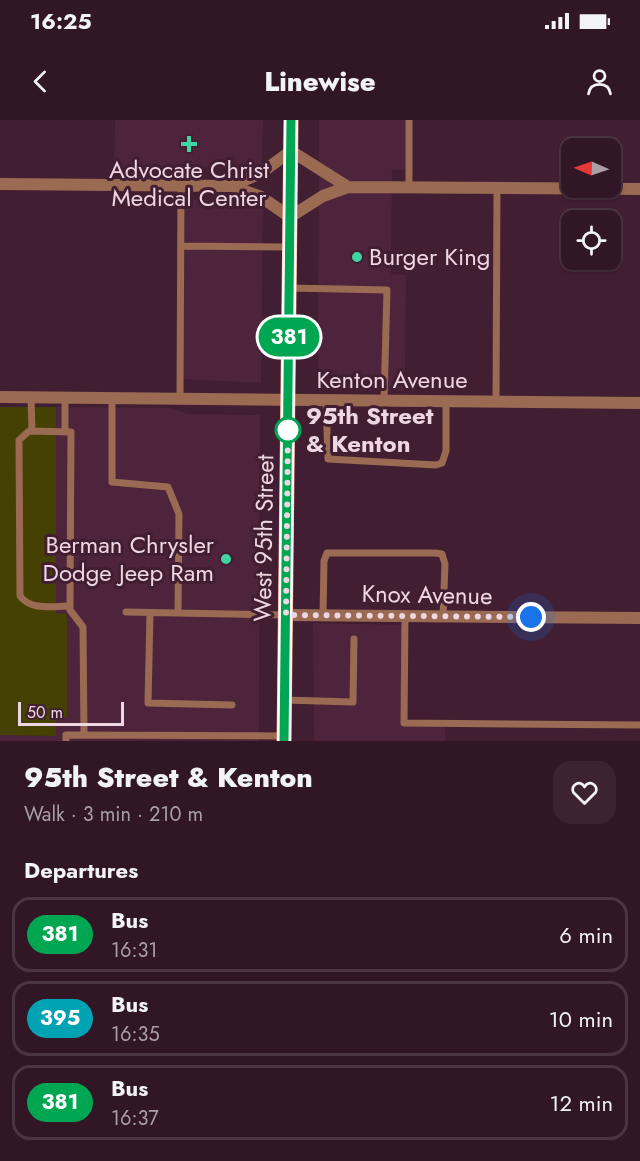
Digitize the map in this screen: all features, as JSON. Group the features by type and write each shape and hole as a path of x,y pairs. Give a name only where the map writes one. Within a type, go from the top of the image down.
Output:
{"main road":[{"name":"West 95th Street","path":"284,738 291,120"}],"street":[{"path":"231,186 261,173 291,151 348,187"},
{"path":"0,183 231,186 261,197 290,217 323,196 348,187 640,189"},
{"name":"Kenton Avenue","path":"0,397 640,403"},
{"name":"Knox Avenue","path":"286,615 640,618"}],"lane":[{"path":"409,120 409,186"},
{"path":"180,399 181,186"},
{"path":"496,402 497,187"},
{"path":"181,246 290,247"},
{"path":"290,288 387,290 384,401"},
{"path":"31,397 32,431"},
{"path":"65,398 65,432"},
{"path":"112,398 112,482 168,487 179,514 178,613"},
{"path":"326,401 328,459 436,465 442,463 446,451 446,402"},
{"path":"70,606 35,606 25,602 20,596 19,440 32,431 71,432 70,610 83,627 84,735"},
{"path":"323,615 324,561 327,553 435,553 442,554 445,564 443,616"},
{"path":"126,612 286,615"},
{"path":"150,613 148,703 232,705"},
{"path":"405,616 404,723 640,725"},
{"path":"284,700 353,702 354,639"},
{"path":"66,741 66,735 284,738"}],"shaded area":[{"name":"Advocate Christ Medical Center","path":"115,120 263,120 262,168 191,167 171,175 114,173"},
{"path":"319,120 409,120 409,169 392,170 391,274 406,275 405,391 318,390"},
{"path":"181,199 263,201 261,383 180,379"},
{"path":"0,407 56,407 56,613 67,614 67,717 56,717 56,736 0,735"},
{"path":"56,407 171,408 188,414 260,415 259,741 0,741 0,735 55,736 56,716 66,717 67,615 56,614"},
{"path":"313,623 405,625 404,723 445,723 445,741 314,741"}],"bus line":[{"name":"381","path":"284,741 291,120"}],"place":[{"name":"Advocate Christ Medical Center","path":"189,144"},
{"name":"Burger King","path":"357,257"},
{"name":"95th Street & Kenton","path":"288,430"},
{"name":"Berman Chrysler Dodge Jeep Ram","path":"226,559"}],"route":[{"path":"288,430 288,424 286,615 531,617"}]}
